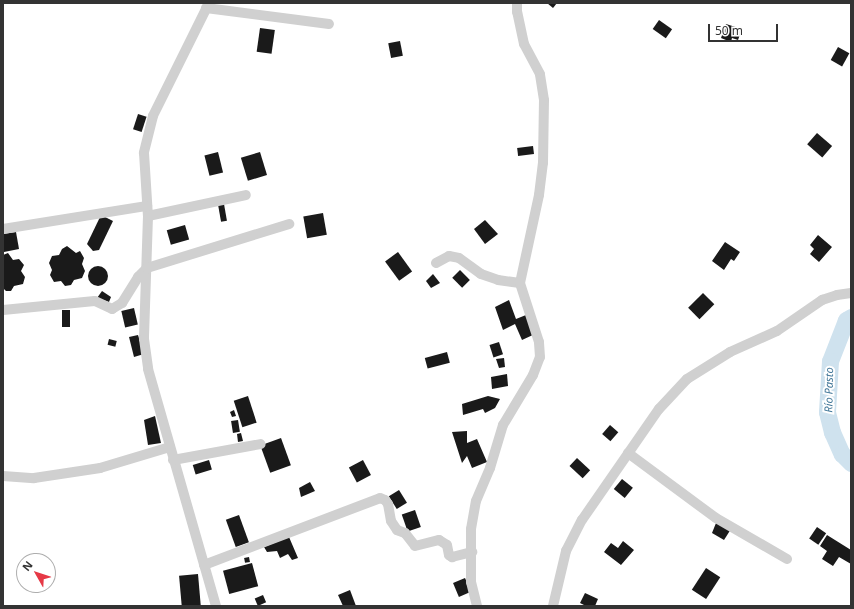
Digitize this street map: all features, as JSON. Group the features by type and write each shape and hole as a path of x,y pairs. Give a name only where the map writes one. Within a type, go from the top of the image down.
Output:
{"street":[{"path":"477,606 472,582 472,529 476,500 490,468 503,425 533,375 540,357 539,342 520,283 539,195 543,163 544,100 540,74 524,44 516,3"},
{"path":"216,606 148,369 144,339 147,268 147,211 144,153 153,116 208,6 329,24"},
{"path":"3,229 147,211 246,195"},
{"path":"3,310 95,301 112,309 122,303 138,277 147,268 289,224"},
{"path":"436,263 449,256 459,258 481,274 498,280 520,283"},
{"path":"553,606 566,551 582,520 659,409 687,379 730,352 777,331 822,300 837,295 851,293"},
{"path":"174,460 261,444"},
{"path":"3,476 34,478 100,468 170,448"},
{"path":"628,453 716,518 787,559"},
{"path":"204,565 380,498 385,500 388,504 391,521 397,530 405,532 415,546 439,540 447,545 449,555 452,557 472,552"}],"building":[{"path":"547,3 557,3 553,8"},
{"path":"659,20 672,29 666,38 653,29"},
{"path":"726,24 742,29 738,40 732,38 731,42 721,38"},
{"path":"260,28 275,30 272,54 257,52"},
{"path":"400,41 403,56 391,58 388,43"},
{"path":"838,47 849,53 842,66 831,60"},
{"path":"138,114 147,117 142,132 133,129"},
{"path":"817,133 832,146 822,157 807,144"},
{"path":"533,146 534,154 518,156 517,148"},
{"path":"218,152 223,172 209,176 204,155"},
{"path":"260,152 267,175 248,181 241,158"},
{"path":"224,204 227,221 221,222 218,205"},
{"path":"323,213 327,235 307,238 303,216"},
{"path":"101,215 113,221 99,250 93,251 87,244"},
{"path":"485,220 498,234 485,244 474,229"},
{"path":"185,225 189,239 171,245 167,230"},
{"path":"16,232 19,249 4,252 3,234"},
{"path":"818,235 832,247 819,262 810,254 814,249 810,245"},
{"path":"725,242 740,252 734,261 731,259 724,270 712,261"},
{"path":"67,246 76,253 80,251 84,258 82,264 85,271 82,278 74,280 71,285 65,286 61,281 54,282 50,275 52,270 49,263 52,256 59,255 62,249"},
{"path":"398,252 412,271 399,281 385,261"},
{"path":"8,253 13,260 19,259 24,265 21,271 25,277 23,284 14,286 11,291 6,291 3,288 3,255"},
{"path":"94,266 102,266 108,272 108,280 102,286 94,286 88,280 88,272"},
{"path":"460,270 470,280 462,288 452,278"},
{"path":"433,274 440,283 431,288 426,281"},
{"path":"102,291 111,297 109,302 97,298"},
{"path":"703,293 714,304 699,319 688,308"},
{"path":"509,300 516,319 526,315 535,334 522,340 515,324 503,330 495,307"},
{"path":"134,308 138,325 125,327 121,311"},
{"path":"62,310 70,310 70,327 62,327"},
{"path":"138,335 144,354 134,357 129,337"},
{"path":"109,339 117,341 115,347 108,345"},
{"path":"499,342 503,354 494,357 489,345"},
{"path":"447,352 450,363 428,369 425,358"},
{"path":"504,358 505,367 499,368 496,359"},
{"path":"507,374 508,386 492,389 491,377"},
{"path":"248,396 257,423 242,427 234,401"},
{"path":"488,396 500,399 495,408 485,413 483,409 463,415 462,404"},
{"path":"234,410 236,416 232,417 230,412"},
{"path":"155,416 161,443 148,445 144,420"},
{"path":"238,420 240,432 233,433 231,421"},
{"path":"610,425 618,432 610,441 602,434"},
{"path":"467,431 467,443 477,439 487,462 472,468 467,456 462,463 452,432"},
{"path":"241,433 243,441 238,442 237,434"},
{"path":"281,438 291,465 270,473 260,446"},
{"path":"577,458 590,470 583,478 569,466"},
{"path":"209,460 212,470 196,475 193,465"},
{"path":"363,460 371,475 357,483 349,468"},
{"path":"622,479 633,488 625,498 614,489"},
{"path":"310,482 315,491 301,497 299,488"},
{"path":"399,490 407,503 397,509 389,496"},
{"path":"415,510 421,527 408,532 402,515"},
{"path":"239,515 249,542 236,547 226,520"},
{"path":"716,523 731,529 724,540 712,533"},
{"path":"817,527 826,533 818,545 809,539"},
{"path":"827,535 851,550 851,564 839,557 833,566 822,559 827,551 820,546"},
{"path":"289,537 298,558 292,560 288,554 280,558 277,551 267,552 264,547"},
{"path":"623,541 634,550 621,565 604,552 611,543 618,548"},
{"path":"249,557 250,562 245,563 244,558"},
{"path":"252,563 258,586 229,594 223,571"},
{"path":"706,568 720,577 706,599 692,590"},
{"path":"198,574 201,606 182,606 179,576"},
{"path":"465,578 471,592 459,597 453,583"},
{"path":"350,590 356,606 343,606 338,595"},
{"path":"585,593 598,599 595,606 586,606 580,603"},
{"path":"263,595 266,602 258,606 255,599"}],"waterway":[{"name":"Río Pasto","path":"851,317 846,320 830,361 827,412 832,432 842,454 851,463"}]}
